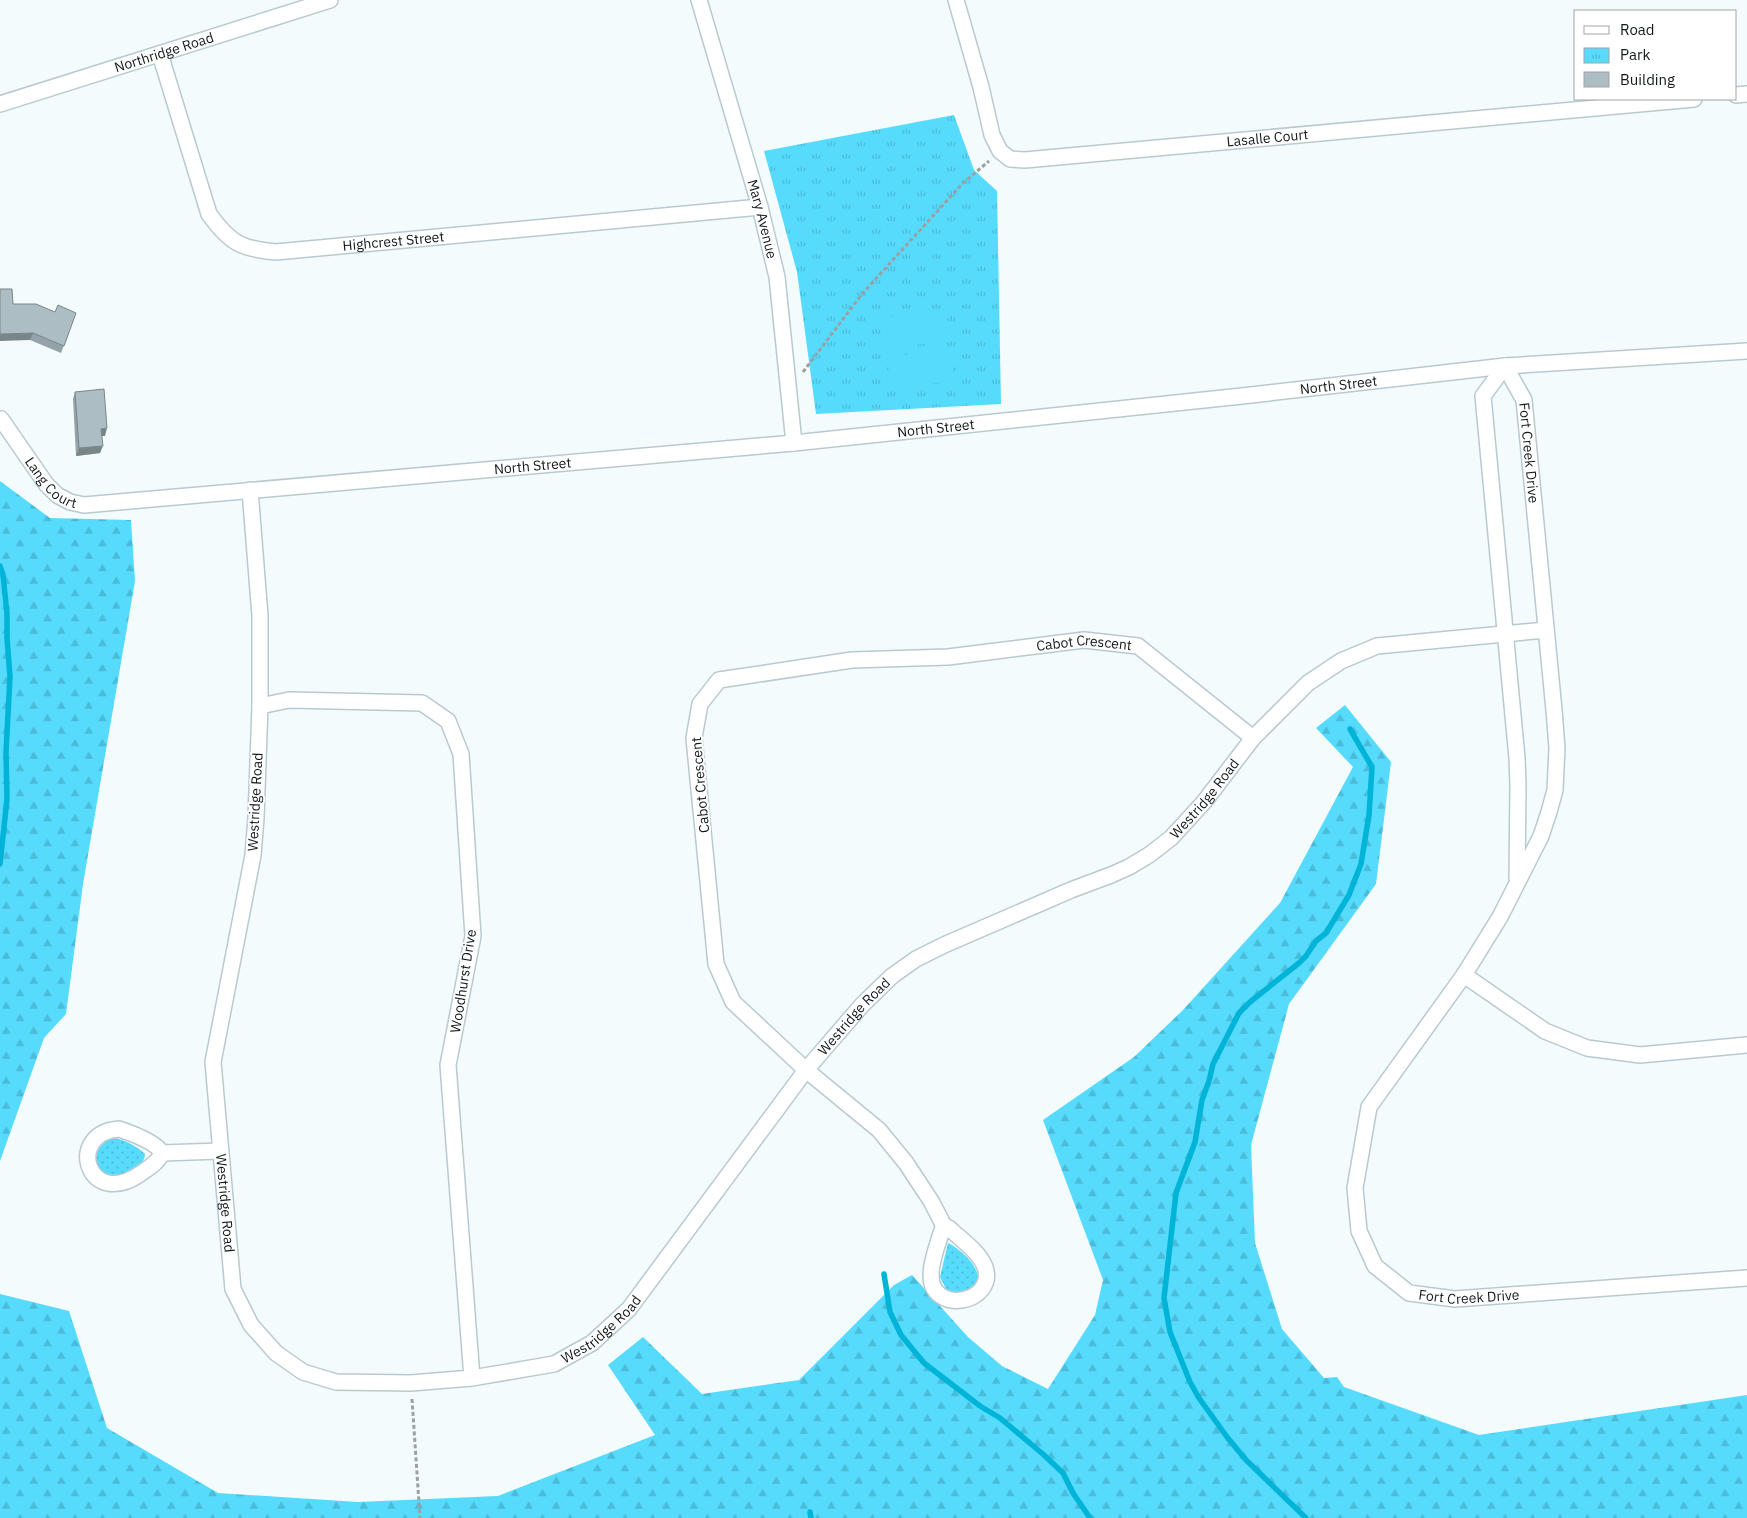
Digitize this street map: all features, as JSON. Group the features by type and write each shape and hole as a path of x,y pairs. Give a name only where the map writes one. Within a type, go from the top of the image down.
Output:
{"street":[{"name":"Northridge Road","path":"0,104 330,0"},
{"name":"Mary Avenue","path":"699,0 760,207 777,277 794,443"},
{"path":"956,0 981,87 992,135 1000,151"},
{"name":"Highcrest Street","path":"160,54 209,214 221,231 236,243 255,250 276,252 760,207"},
{"name":"Lasalle Court","path":"1000,151 1010,159 1024,160 1683,100"},
{"name":"North Street","path":"124,501 794,443 1242,396 1505,366 1747,351"},
{"name":"Fort Creek Drive","path":"1517,883 1518,785 1483,396 1505,366 1524,400 1556,739 1555,790 1550,812 1540,836 1500,918 1464,975 1369,1108 1354,1188 1359,1231 1375,1266 1409,1293 1454,1299 1747,1278"},
{"name":"Lang Court","path":"1,419 46,484 57,495 70,502 84,506 124,501"},
{"name":"Westridge Road","path":"250,490 260,616 260,706 253,856 213,1062 233,1289 251,1325 276,1353 303,1372 336,1382 411,1383 472,1378 554,1364 592,1344 629,1309 806,1070 862,1005 892,976 916,959 972,932 1123,870 1148,855 1171,838 1204,802 1253,738 1308,683 1340,661 1377,646 1546,630"},
{"name":"Cabot Crescent","path":"944,1226 932,1266 932,1283 936,1292 943,1298 952,1301 970,1299 983,1286 986,1276 985,1267 974,1252 949,1228 944,1226 931,1201 906,1163 879,1130 806,1070 733,1002 716,964 694,738 700,704 719,680 852,660 948,657 1084,640 1138,646 1253,738"},
{"name":"Woodhurst Drive","path":"260,706 289,700 422,702 448,721 461,754 473,936 448,1065 472,1378"},
{"path":"1464,975 1545,1031 1587,1048 1640,1054 1747,1045"},
{"path":"119,1129 152,1144 159,1148 162,1153 160,1158 140,1174 125,1183 117,1184 108,1184 93,1174 87,1157 93,1140 100,1133 119,1129"},
{"path":"162,1153 220,1151"}],"path":[{"path":"788,392 862,294 962,184 1000,151"},
{"path":"411,1383 420,1518"}],"green space":[{"path":"954,115 974,170 997,191 1001,404 816,414 797,272 764,151"},
{"path":"947,311 950,341 886,348 883,318"},
{"path":"951,350 954,381 890,387 887,357"},
{"path":"0,481 50,518 131,520 135,581 83,884 66,1014 44,1038 0,1161"},
{"path":"1345,705 1391,762 1376,884 1289,1004 1251,1145 1255,1243 1282,1329 1324,1378 1337,1377 1344,1387 1479,1435 1747,1395 1747,1518 0,1518 0,1294 69,1311 107,1428 218,1493 358,1502 498,1496 655,1435 608,1365 643,1337 702,1394 799,1380 894,1285 912,1275 968,1337 1002,1366 1048,1389 1095,1315 1103,1280 1043,1120 1134,1057 1183,1010 1280,903 1353,767 1316,728"},
{"path":"114,1138 131,1144 145,1154 143,1161 120,1176 115,1177 107,1176 101,1172 96,1160 100,1147"},
{"path":"948,1243 967,1257 976,1271 977,1284 971,1290 959,1294 946,1289 940,1277"}],"building":[{"path":"0,289 12,289 13,304 36,304 55,312 58,305 76,313 64,346 33,333 0,334"},
{"path":"104,389 107,428 101,429 103,446 79,448 75,392"}],"waterway":[{"path":"0,566 3,575 7,614 10,677 6,752 7,799 0,864"},
{"path":"1306,1518 1246,1460 1199,1398 1190,1382 1170,1332 1164,1298 1176,1193 1195,1142 1202,1100 1213,1064 1239,1013 1299,963 1316,941 1326,933 1349,895 1361,864 1369,815 1372,767 1350,729"},
{"path":"884,1274 890,1312 901,1335 924,1363 980,1406 1000,1418 1044,1455 1063,1473 1073,1493 1090,1518"},
{"path":"810,1512 811,1518"}]}
